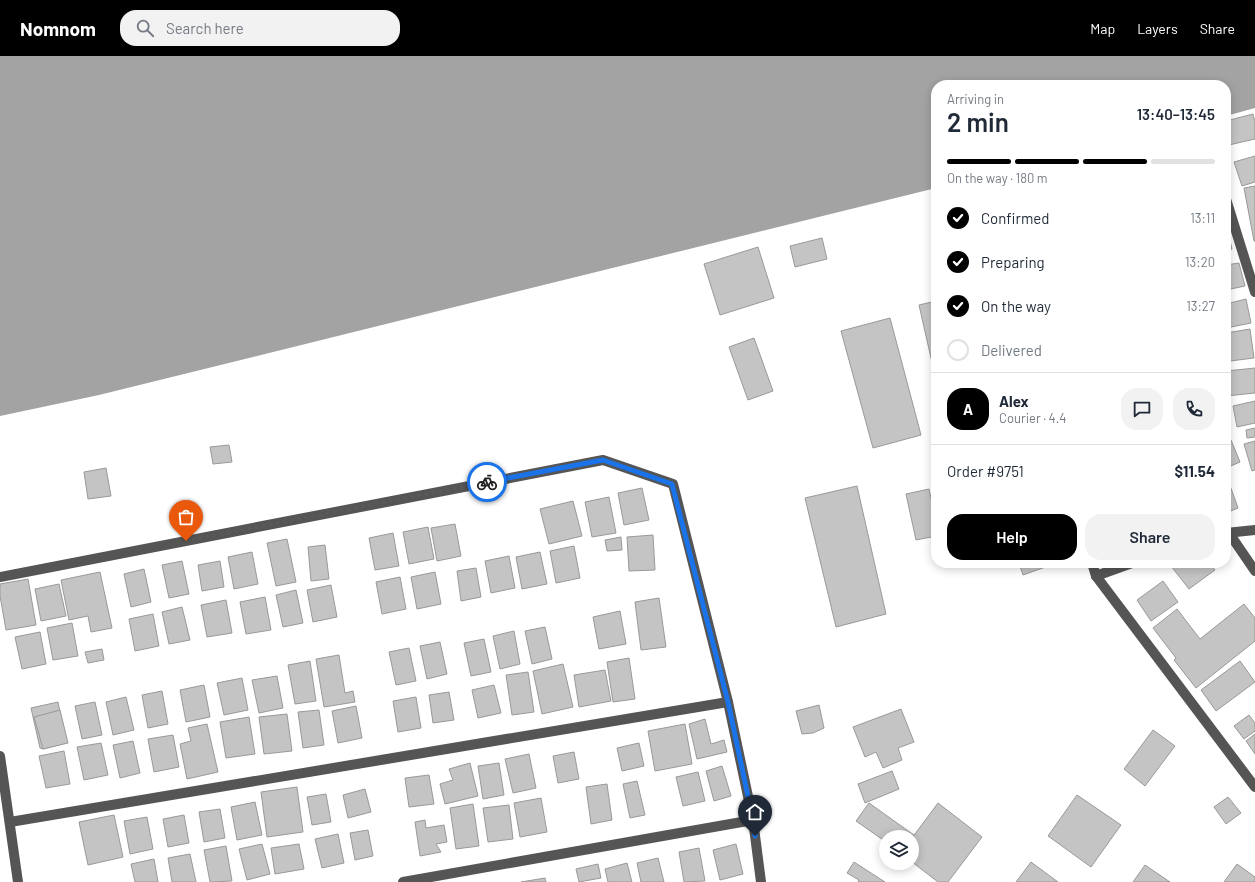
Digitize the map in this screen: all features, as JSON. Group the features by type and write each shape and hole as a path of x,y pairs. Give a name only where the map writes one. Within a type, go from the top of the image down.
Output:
{"street":[{"path":"1231,215 1255,292"},
{"path":"0,577 603,460 672,484 728,702 753,820 761,882"},
{"path":"1231,533 1255,530"},
{"path":"1231,538 1255,571"},
{"path":"1094,568 1096,576 1255,787"},
{"path":"1096,576 1118,568"},
{"path":"10,822 728,702"},
{"path":"0,756 18,882"},
{"path":"403,882 753,820"}],"shaded area":[{"path":"0,56 1255,56 1255,108 1231,115 1231,80 931,80 931,189 99,395 0,416"}],"building":[{"path":"1253,114 1255,122 1255,139 1231,145 1231,120"},
{"path":"1255,156 1255,182 1242,186 1234,162"},
{"path":"1255,186 1255,241 1254,241 1244,188"},
{"path":"822,238 827,259 795,267 790,246"},
{"path":"758,247 774,298 720,315 704,264"},
{"path":"1239,263 1245,286 1231,289 1231,264"},
{"path":"1246,299 1251,323 1231,327 1231,303"},
{"path":"931,302 931,358 919,305"},
{"path":"890,318 921,435 873,448 841,331"},
{"path":"1250,329 1254,358 1231,361 1231,332"},
{"path":"754,338 773,391 748,400 729,347"},
{"path":"1255,368 1255,393 1231,395 1231,370"},
{"path":"1255,401 1255,423 1237,427 1233,406"},
{"path":"1255,428 1255,437 1247,438 1246,430"},
{"path":"1231,440 1240,462 1231,466"},
{"path":"1255,441 1255,470 1252,471 1244,444"},
{"path":"229,445 232,462 213,464 210,447"},
{"path":"106,468 111,496 88,499 84,472"},
{"path":"857,486 886,614 836,627 805,498"},
{"path":"642,488 649,520 624,525 618,493"},
{"path":"1231,488 1238,508 1231,511"},
{"path":"929,489 931,498 931,537 916,540 906,494"},
{"path":"609,497 616,533 592,537 585,502"},
{"path":"573,501 582,536 549,544 540,509"},
{"path":"455,524 461,556 437,561 431,528"},
{"path":"428,527 434,559 409,564 403,532"},
{"path":"393,533 399,566 375,570 369,538"},
{"path":"653,535 655,570 629,571 627,537"},
{"path":"621,537 622,550 607,551 605,540"},
{"path":"287,539 296,582 276,586 267,543"},
{"path":"325,545 329,579 311,581 308,547"},
{"path":"574,546 580,578 556,583 550,551"},
{"path":"252,552 258,584 234,589 228,557"},
{"path":"540,552 547,584 522,589 516,557"},
{"path":"509,556 515,588 491,593 485,561"},
{"path":"182,561 189,594 169,598 162,565"},
{"path":"220,561 224,587 202,591 198,565"},
{"path":"476,568 481,597 461,601 457,571"},
{"path":"1021,568 1043,568 1023,575"},
{"path":"1173,568 1213,568 1215,570 1189,589"},
{"path":"144,569 151,602 131,607 124,574"},
{"path":"100,572 112,628 91,632 88,616 69,620 61,580"},
{"path":"435,572 441,604 417,609 411,577"},
{"path":"400,577 406,609 382,614 376,582"},
{"path":"28,579 36,625 6,630 0,596 0,584"},
{"path":"1163,581 1178,602 1151,621 1137,600"},
{"path":"59,584 66,616 41,621 35,589"},
{"path":"331,585 337,617 313,622 307,590"},
{"path":"296,590 303,623 283,627 276,595"},
{"path":"265,597 271,630 246,634 240,602"},
{"path":"659,598 666,647 641,650 635,602"},
{"path":"226,600 232,633 207,637 201,605"},
{"path":"1244,604 1255,618 1255,641 1196,688 1174,660 1176,658 1153,628 1177,609 1200,639"},
{"path":"182,607 190,640 169,644 162,612"},
{"path":"620,611 626,644 599,649 593,617"},
{"path":"153,614 159,646 135,651 129,619"},
{"path":"72,623 78,656 53,660 47,628"},
{"path":"545,627 552,659 532,664 525,631"},
{"path":"514,631 520,664 500,669 493,636"},
{"path":"40,632 46,664 22,669 15,637"},
{"path":"484,639 491,672 471,676 464,643"},
{"path":"440,642 447,674 427,679 420,646"},
{"path":"409,648 416,681 396,685 389,652"},
{"path":"102,649 104,660 88,663 85,652"},
{"path":"339,655 345,693 353,691 355,702 324,707 316,659"},
{"path":"629,658 635,699 613,702 607,662"},
{"path":"310,661 316,701 295,704 288,665"},
{"path":"1240,661 1255,682 1216,711 1201,690"},
{"path":"563,664 573,707 542,714 533,671"},
{"path":"605,670 611,701 579,707 574,675"},
{"path":"528,672 534,712 512,715 506,675"},
{"path":"277,676 283,708 259,713 252,680"},
{"path":"242,678 248,710 224,715 217,683"},
{"path":"204,685 210,717 186,722 180,690"},
{"path":"494,685 501,713 478,718 472,690"},
{"path":"162,691 168,724 148,728 142,695"},
{"path":"449,692 454,720 433,723 429,695"},
{"path":"126,697 134,730 113,735 106,702"},
{"path":"416,697 421,728 398,732 393,701"},
{"path":"58,702 66,743 43,749 40,748 31,708"},
{"path":"95,702 102,735 82,739 75,706"},
{"path":"819,705 824,728 813,733 802,734 796,711"},
{"path":"356,706 362,738 338,743 332,711"},
{"path":"901,709 914,742 898,748 902,760 883,768 876,752 865,757 853,727"},
{"path":"60,710 68,743 43,749 34,717"},
{"path":"319,710 324,745 303,748 298,712"},
{"path":"287,714 292,751 264,754 259,717"},
{"path":"1249,715 1255,723 1255,731 1244,739 1234,726"},
{"path":"249,717 255,754 226,758 220,722"},
{"path":"705,719 711,744 724,740 727,752 697,759 689,724"},
{"path":"207,724 218,772 187,779 180,744 191,741 188,728"},
{"path":"685,724 692,764 655,771 648,731"},
{"path":"1153,730 1175,746 1145,786 1124,769"},
{"path":"1255,734 1255,754 1246,741"},
{"path":"173,735 179,767 154,772 148,739"},
{"path":"133,741 140,773 120,778 113,745"},
{"path":"101,743 108,775 84,780 77,747"},
{"path":"639,743 644,766 622,771 617,748"},
{"path":"64,751 70,784 46,788 39,756"},
{"path":"574,752 579,779 558,783 553,756"},
{"path":"529,754 536,788 513,793 505,759"},
{"path":"470,763 478,796 445,804 440,784 453,780 449,769"},
{"path":"499,763 504,795 483,799 478,766"},
{"path":"722,766 731,796 714,801 706,771"},
{"path":"892,771 899,789 865,803 858,784"},
{"path":"698,772 705,801 683,806 676,777"},
{"path":"429,775 434,804 409,807 405,778"},
{"path":"637,781 645,815 630,818 623,784"},
{"path":"607,784 612,820 591,824 586,787"},
{"path":"297,787 303,832 267,837 261,792"},
{"path":"365,789 371,812 348,818 343,795"},
{"path":"326,794 331,822 312,825 307,797"},
{"path":"1077,795 1121,825 1091,867 1048,836"},
{"path":"1228,797 1241,813 1226,824 1214,807"},
{"path":"541,798 547,832 520,837 514,803"},
{"path":"255,802 262,835 237,840 231,807"},
{"path":"869,803 907,830 879,830 879,837 856,821"},
{"path":"938,803 982,837 948,882 938,882 919,867 918,830"},
{"path":"473,804 479,846 456,849 450,808"},
{"path":"509,805 513,839 488,842 483,808"},
{"path":"220,809 225,838 204,842 199,812"},
{"path":"114,815 123,857 88,865 79,822"},
{"path":"184,815 189,843 168,847 163,819"},
{"path":"147,817 153,849 130,854 124,821"},
{"path":"425,820 426,828 444,825 447,842 436,844 441,852 420,856 415,822"},
{"path":"368,830 373,856 355,860 350,833"},
{"path":"338,834 344,863 322,868 315,839"},
{"path":"262,844 270,874 247,880 239,849"},
{"path":"299,844 304,869 275,874 271,848"},
{"path":"736,844 743,874 720,880 713,850"},
{"path":"226,846 232,881 210,882 204,850"},
{"path":"699,848 705,881 684,882 679,852"},
{"path":"190,854 196,882 172,882 168,858"},
{"path":"658,858 664,882 641,882 637,863"},
{"path":"154,859 158,882 135,882 131,864"},
{"path":"854,862 885,882 858,882 859,880 847,873"},
{"path":"1031,862 1058,882 1016,882"},
{"path":"627,863 632,882 608,882 605,869"},
{"path":"598,864 601,878 579,882 576,869"},
{"path":"1237,864 1255,877 1255,882 1224,882"},
{"path":"1145,865 1170,882 1133,882"},
{"path":"545,878 546,882 521,882"}],"way so far":[{"path":"186,541 487,482"}],"route":[{"path":"487,482 603,460 672,484 728,702 755,836"}]}
